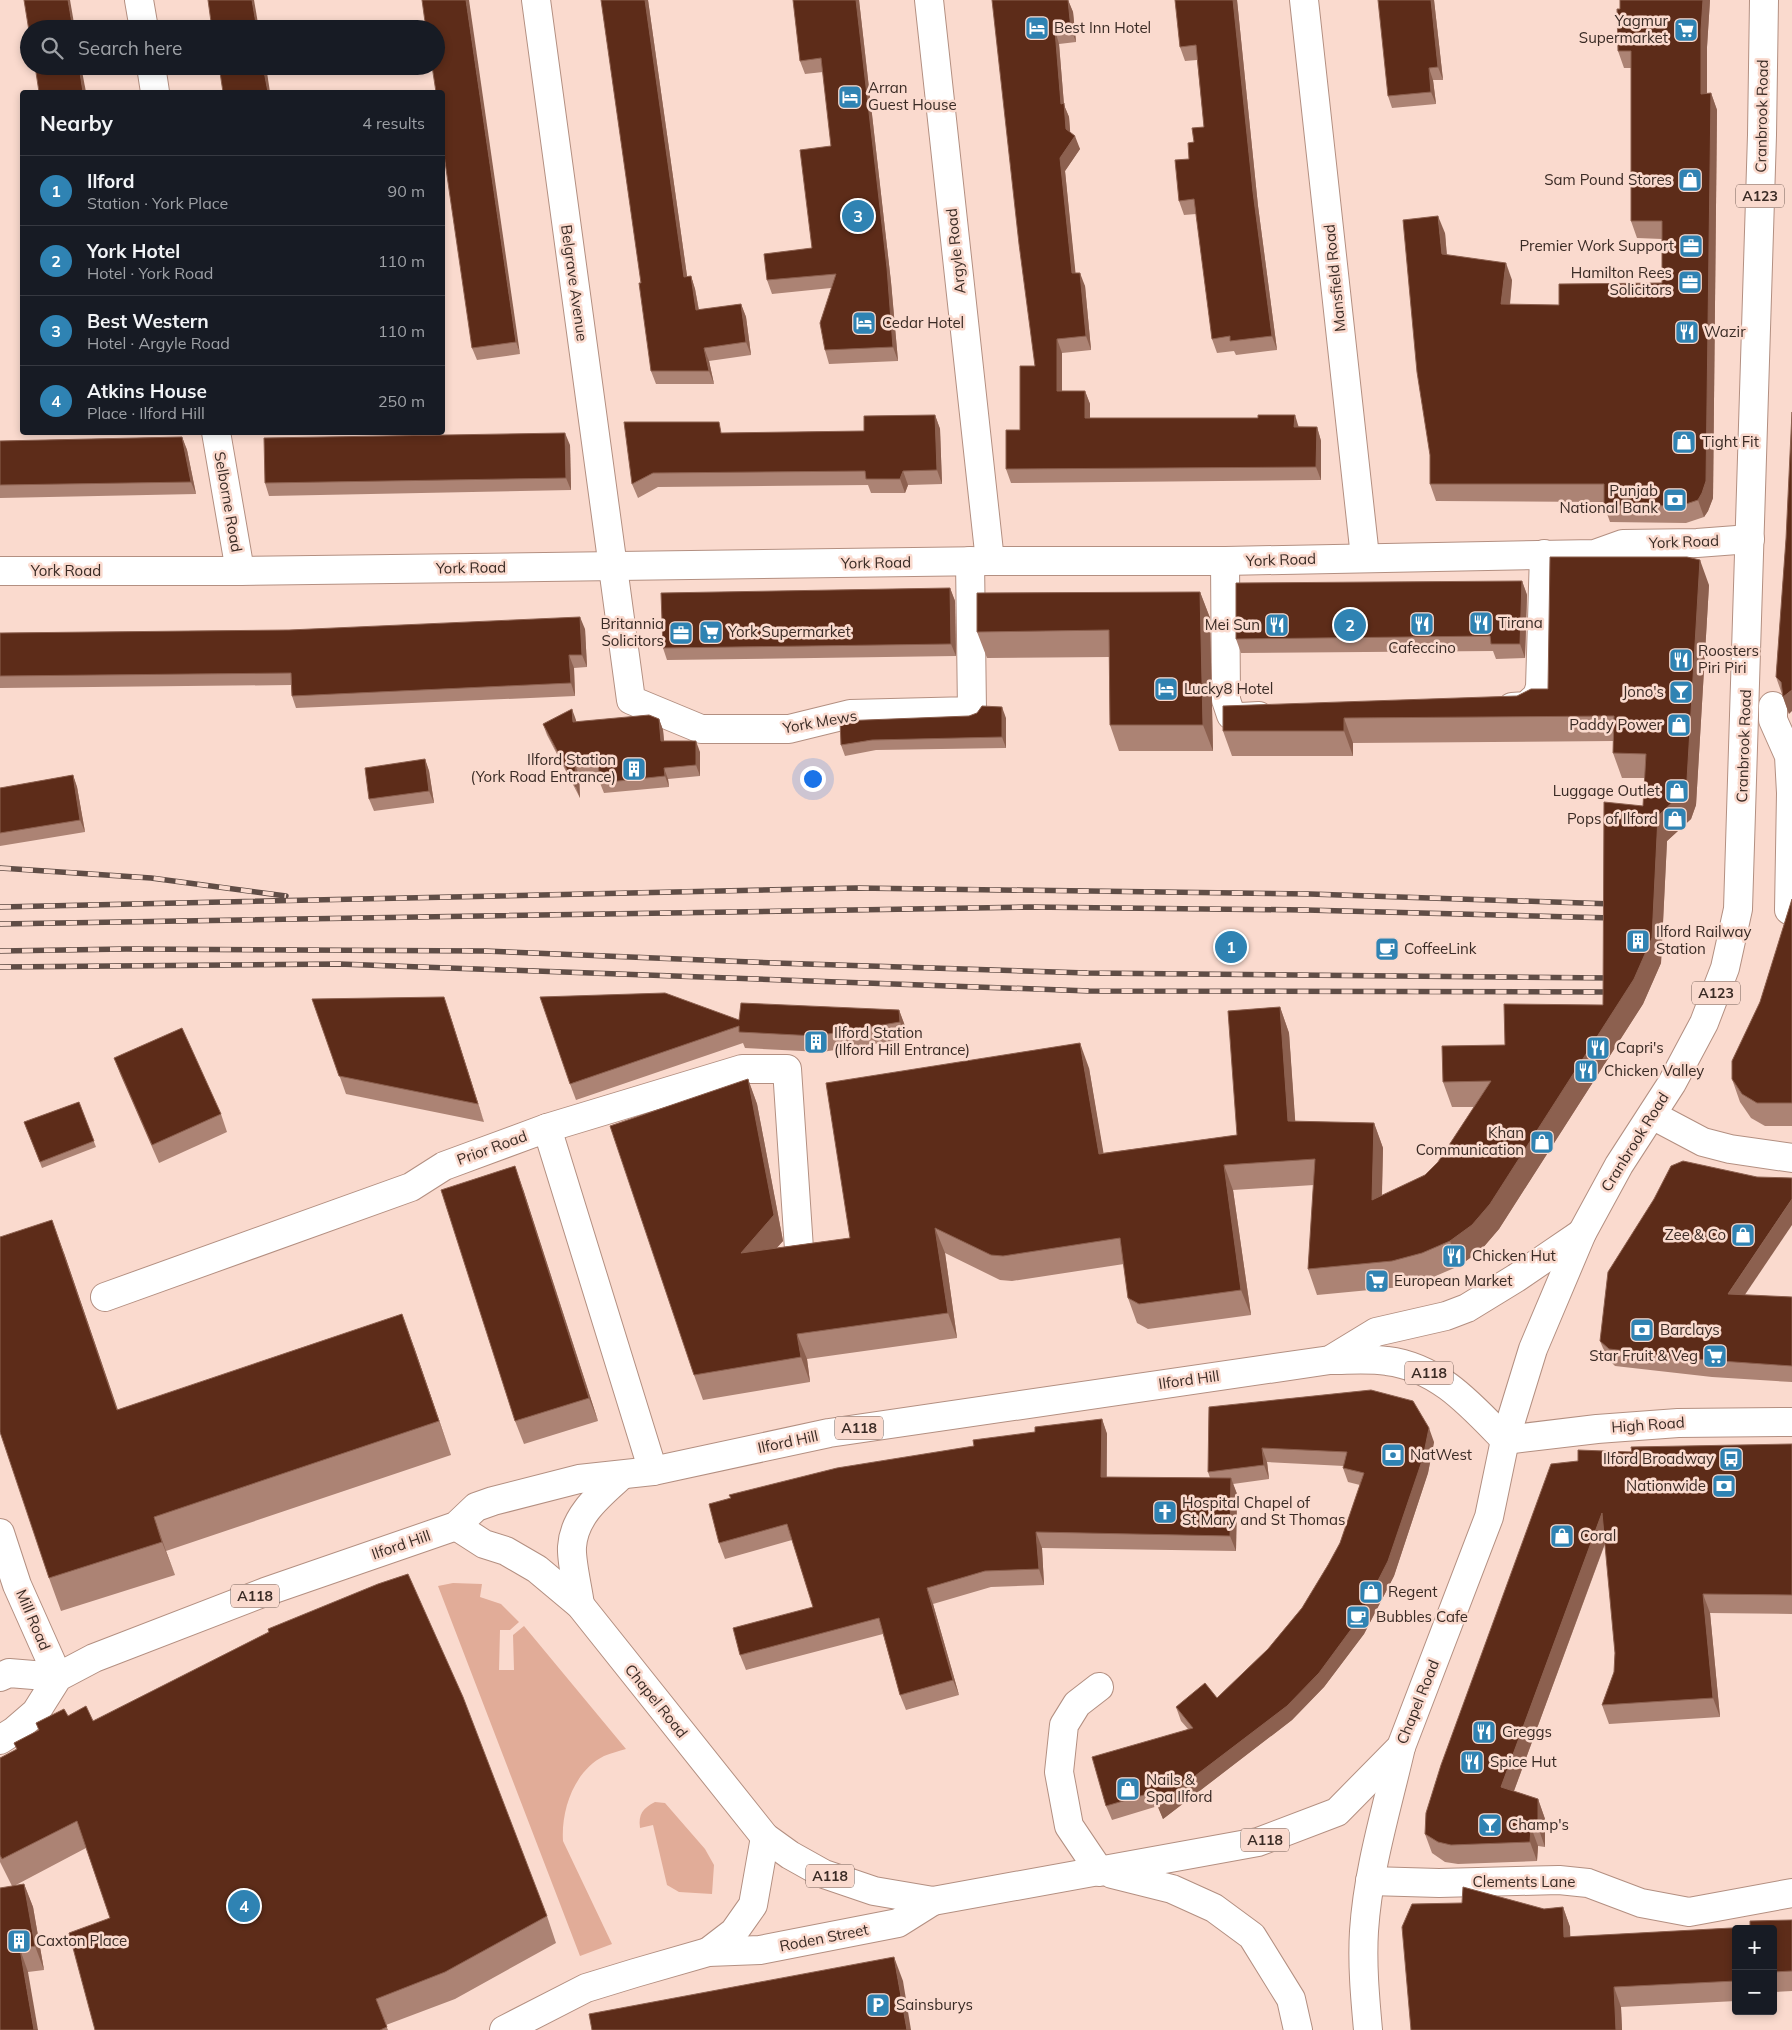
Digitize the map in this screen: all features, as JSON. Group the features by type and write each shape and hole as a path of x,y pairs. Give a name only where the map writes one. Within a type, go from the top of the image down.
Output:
{"street":[{"path":"139,0 142,20"},
{"name":"Belgrave Avenue","path":"536,0 613,566"},
{"name":"Argyle Road","path":"929,0 980,561"},
{"name":"Mansfield Road","path":"1304,0 1365,557"},
{"name":"Cranbrook Road","path":"1505,1440 1533,1349 1582,1232 1619,1165 1672,1083 1704,1023 1725,968 1738,909 1764,0"},
{"path":"152,75 155,90"},
{"name":"Selborne Road","path":"217,435 240,571"},
{"name":"York Road","path":"0,571 240,571 980,561 1225,561 1595,554 1623,544 1697,543 1750,539"},
{"path":"1487,708 1526,706 1537,696 1540,687 1544,554"},
{"name":"York Mews","path":"613,566 631,700 701,729 789,729 850,714 972,711 980,561"},
{"path":"1225,561 1226,700 1231,715 1241,717 1280,716"},
{"path":"1772,706 1773,720 1790,754 1792,793 1789,910 1792,907"},
{"path":"547,1128 742,1068 787,1069 799,1249"},
{"path":"1652,1115 1703,1142 1730,1149 1792,1158"},
{"name":"Prior Road","path":"104,1297 411,1187 444,1166 547,1128 653,1471"},
{"name":"Ilford Hill","path":"58,1677 116,1649 265,1592 456,1526 476,1507 579,1479 653,1471 829,1433 1330,1360 1376,1332 1446,1316 1467,1308 1516,1278 1582,1232"},
{"name":"A118","path":"1330,1360 1388,1361 1424,1370 1453,1388 1505,1440"},
{"name":"High Road","path":"1505,1440 1596,1429 1678,1423 1792,1422"},
{"name":"Chapel Road","path":"1100,1872 1258,1842 1337,1812 1401,1748 1490,1517 1505,1440"},
{"path":"580,1605 572,1547 577,1526 586,1508 622,1475"},
{"name":"Chapel Road","path":"456,1526 484,1544 506,1551 537,1569 580,1605 765,1837"},
{"name":"Mill Road","path":"0,1533 22,1597 58,1677"},
{"path":"0,1677 9,1673 58,1677 36,1712 0,1740"},
{"path":"1099,1687 1077,1704 1064,1725 1058,1772 1069,1826 1100,1872"},
{"name":"A118","path":"1368,2030 1363,1976 1364,1930 1370,1881 1401,1748"},
{"name":"A118","path":"765,1837 790,1855 824,1874 874,1891 933,1901 1100,1872 1172,1889 1214,1908 1252,1936 1291,2000 1298,2030"},
{"name":"Roden Street","path":"708,1952 734,1932 753,1905 765,1837"},
{"name":"Clements Lane","path":"1370,1881 1439,1883 1559,1880 1588,1882 1640,1903 1689,1912 1792,1893"},
{"name":"Roden Street","path":"504,2030 586,1988 708,1952 760,1950 898,1923 933,1901"}],"shaded area":[{"path":"453,1583 482,1584 480,1597 501,1604 519,1622 510,1630 500,1630 499,1670 514,1670 513,1635 524,1626 626,1749 604,1756 585,1771 577,1781 567,1804 563,1829 563,1841 612,1944 580,1956 438,1586"},
{"path":"655,1802 665,1803 705,1849 714,1865 712,1894 679,1892 667,1885 653,1825 640,1828 642,1812"}],"building":[{"path":"24,0 68,0 71,20 27,20"},
{"path":"208,0 252,0 255,20 211,20"},
{"path":"422,0 466,0 516,342 472,348 445,162 445,90 436,90 433,75 445,75 445,20 425,20"},
{"path":"601,0 645,0 684,277 691,276 696,310 741,304 746,342 704,348 709,371 651,371 639,283 641,283"},
{"path":"793,0 856,0 887,268 893,347 825,350 820,323 836,274 767,280 764,254 812,248 800,150 831,146 821,58 800,61"},
{"path":"992,0 1068,0 1071,29 1055,30 1061,104 1064,103 1066,129 1075,136 1060,158 1072,273 1080,273 1086,336 1057,339 1057,391 1085,391 1085,418 1258,418 1258,415 1295,415 1294,427 1317,427 1316,467 1006,469 1006,430 1020,430 1020,366 1035,366 1019,244"},
{"path":"1175,0 1233,0 1253,192 1272,336 1230,341 1230,336 1212,339 1194,199 1179,201 1175,160 1189,159 1188,143 1194,142 1192,128 1204,127 1196,45 1180,47"},
{"path":"1378,0 1431,0 1438,67 1429,68 1431,92 1388,96"},
{"path":"1620,0 1703,0 1701,94 1711,93 1706,481 1702,493 1698,500 1680,506 1604,505 1604,484 1430,484 1430,455 1417,372 1403,220 1438,216 1442,254 1506,263 1501,304 1559,305 1559,284 1662,283 1662,221 1631,221 1631,51 1618,51 1617,9 1620,9"},
{"path":"36,75 80,75 83,90 39,90"},
{"path":"220,75 265,75 268,90 223,90"},
{"path":"1792,412 1792,690 1783,697 1781,682 1776,677 1786,539"},
{"path":"935,415 937,470 903,471 900,479 866,479 865,471 653,473 632,484 624,422 719,422 721,433 864,431 864,416"},
{"path":"565,433 566,478 265,483 264,438"},
{"path":"182,437 191,482 0,485 0,441"},
{"path":"1550,557 1687,557 1700,560 1687,780 1681,794 1658,816 1652,938 1634,979 1490,1204 1472,1225 1450,1241 1422,1253 1392,1261 1308,1269 1315,1159 1224,1165 1241,1290 1139,1304 1128,1298 1120,1238 1003,1256 991,1255 935,1228 948,1313 797,1334 801,1357 694,1375 610,1126 748,1079 774,1215 741,1253 850,1238 826,1083 1080,1043 1099,1154 1237,1135 1228,1011 1280,1007 1288,1121 1374,1123 1372,1200 1425,1175 1438,1162 1491,1081 1443,1082 1442,1046 1505,1045 1504,1004 1603,1005 1604,802 1643,806 1646,754 1613,753 1614,716 1344,718 1344,731 1223,731 1223,706 1517,696 1531,689 1548,689"},
{"path":"1522,581 1520,644 1491,644 1490,636 1236,639 1236,583"},
{"path":"950,588 951,644 663,648 661,593"},
{"path":"1200,592 1203,725 1110,725 1109,630 977,632 977,593"},
{"path":"580,617 582,655 569,655 571,683 292,696 291,673 0,676 0,633 289,630"},
{"path":"982,706 1002,707 1002,737 872,740 841,745 840,721 969,716 977,713"},
{"path":"572,709 573,722 649,715 659,719 661,741 696,741 696,765 664,768 665,776 600,783 598,761 575,764 576,787 543,724"},
{"path":"425,759 429,791 369,799 365,768"},
{"path":"73,775 80,820 0,833 0,788"},
{"path":"1792,899 1792,1103 1757,1103 1742,1094 1732,1079 1732,1061 1760,1002"},
{"path":"665,993 739,1020 741,1003 899,1010 900,1022 816,1036 739,1032 739,1026 570,1084 540,997"},
{"path":"444,997 478,1104 339,1076 312,999"},
{"path":"182,1028 221,1114 152,1145 114,1058"},
{"path":"79,1102 94,1141 40,1162 24,1122"},
{"path":"1683,1161 1757,1177 1792,1178 1792,1199 1728,1294 1792,1297 1792,1366 1706,1360 1609,1349 1600,1341 1608,1272 1654,1199 1671,1166"},
{"path":"515,1166 589,1398 515,1421 441,1190"},
{"path":"52,1220 117,1410 402,1314 439,1421 154,1517 162,1542 49,1578 0,1432 0,1237"},
{"path":"1371,1390 1413,1401 1429,1428 1423,1458 1388,1561 1358,1620 1319,1673 1287,1706 1157,1805 1154,1792 1106,1806 1092,1757 1193,1728 1176,1707 1205,1683 1217,1698 1268,1649 1302,1608 1340,1543 1364,1473 1343,1468 1347,1452 1262,1448 1264,1465 1208,1472 1209,1407"},
{"path":"1102,1419 1101,1477 1231,1478 1230,1536 1036,1532 1039,1569 985,1571 927,1588 953,1680 900,1695 879,1618 740,1655 733,1628 813,1607 787,1524 719,1543 709,1504 731,1498 729,1495 837,1468 974,1446 973,1440 1035,1432 1035,1427"},
{"path":"1792,1444 1792,1595 1703,1594 1713,1698 1602,1705 1614,1672 1615,1653 1602,1513 1501,1787 1538,1799 1538,1827 1531,1827 1530,1842 1451,1845 1438,1842 1425,1834 1426,1813 1441,1765 1551,1464 1578,1461 1578,1450 1632,1452 1631,1447"},
{"path":"408,1574 463,1697 547,1916 445,1972 376,1999 387,2027 380,2030 95,2030 69,1933 110,1918 77,1821 2,1859 0,1855 0,1758 17,1749 14,1743 39,1730 36,1723 64,1709 68,1716 86,1706 93,1721 269,1632 268,1629 378,1584"},
{"name":"Caxton Place","path":"24,1884 35,1946 20,1949 34,2030 0,2030 0,1888"},
{"path":"1463,1887 1544,1909 1563,1907 1564,1937 1732,1928 1732,1981 1614,1987 1616,2030 1411,2030 1402,1927 1412,1904 1462,1903"},
{"path":"1792,1920 1792,1971 1777,1972 1777,1925 1750,1925 1750,1921"},
{"path":"894,1957 907,2030 592,2030 589,2014"}],"railway":[{"path":"0,868 151,878 286,896"},
{"path":"0,907 856,888 1310,894 1613,904"},
{"path":"0,924 1029,907 1306,910 1613,918"},
{"path":"0,951 126,949 485,951 1087,973 1613,978"},
{"path":"0,967 339,964 1089,991 1613,992"}],"place":[{"name":"Best Inn Hotel","path":"1037,28"},
{"name":"Yagmur Supermarket","path":"1686,30"},
{"name":"Arran Guest House","path":"850,97"},
{"name":"Sam Pound Stores","path":"1690,180"},
{"name":"Best Western","path":"858,216"},
{"name":"Premier Work Support","path":"1691,246"},
{"name":"Hamilton Rees Solicitors","path":"1690,282"},
{"name":"Cedar Hotel","path":"864,323"},
{"name":"Wazir","path":"1687,332"},
{"name":"Tight Fit","path":"1684,442"},
{"name":"Punjab National Bank","path":"1675,500"},
{"name":"Tirana","path":"1481,623"},
{"name":"Cafeccino","path":"1422,624"},
{"name":"Mei Sun","path":"1277,625"},
{"name":"York Hotel","path":"1350,625"},
{"name":"York Supermarket","path":"711,632"},
{"name":"Britannia Solicitors","path":"681,633"},
{"name":"Roosters Piri Piri","path":"1681,660"},
{"name":"Lucky8 Hotel","path":"1166,689"},
{"name":"Jono's","path":"1681,692"},
{"name":"Paddy Power","path":"1679,725"},
{"name":"Ilford Station (York Road Entrance)","path":"634,769"},
{"name":"Luggage Outlet","path":"1677,791"},
{"name":"Pops of Ilford","path":"1675,819"},
{"name":"Ilford Railway Station","path":"1638,941"},
{"name":"Ilford","path":"1231,947"},
{"name":"CoffeeLink","path":"1387,949"},
{"name":"Ilford Station (Ilford Hill Entrance)","path":"816,1042"},
{"name":"Capri's","path":"1598,1048"},
{"name":"Chicken Valley","path":"1586,1071"},
{"name":"Khan Communication","path":"1542,1142"},
{"name":"Zee & Co","path":"1743,1235"},
{"name":"Chicken Hut","path":"1454,1256"},
{"name":"European Market","path":"1377,1281"},
{"name":"Barclays","path":"1642,1330"},
{"name":"Star Fruit & Veg","path":"1715,1356"},
{"name":"NatWest","path":"1393,1455"},
{"name":"Ilford Broadway","path":"1731,1459"},
{"name":"Nationwide","path":"1724,1486"},
{"name":"Hospital Chapel of St Mary and St Thomas","path":"1165,1512"},
{"name":"Coral","path":"1562,1536"},
{"name":"Regent","path":"1371,1592"},
{"name":"Bubbles Cafe","path":"1358,1617"},
{"name":"Greggs","path":"1484,1732"},
{"name":"Spice Hut","path":"1472,1762"},
{"name":"Nails & Spa Ilford","path":"1128,1789"},
{"name":"Champ's","path":"1490,1825"},
{"name":"Atkins House","path":"244,1906"},
{"name":"Caxton Place","path":"19,1941"},
{"name":"Sainsburys","path":"878,2005"}]}
